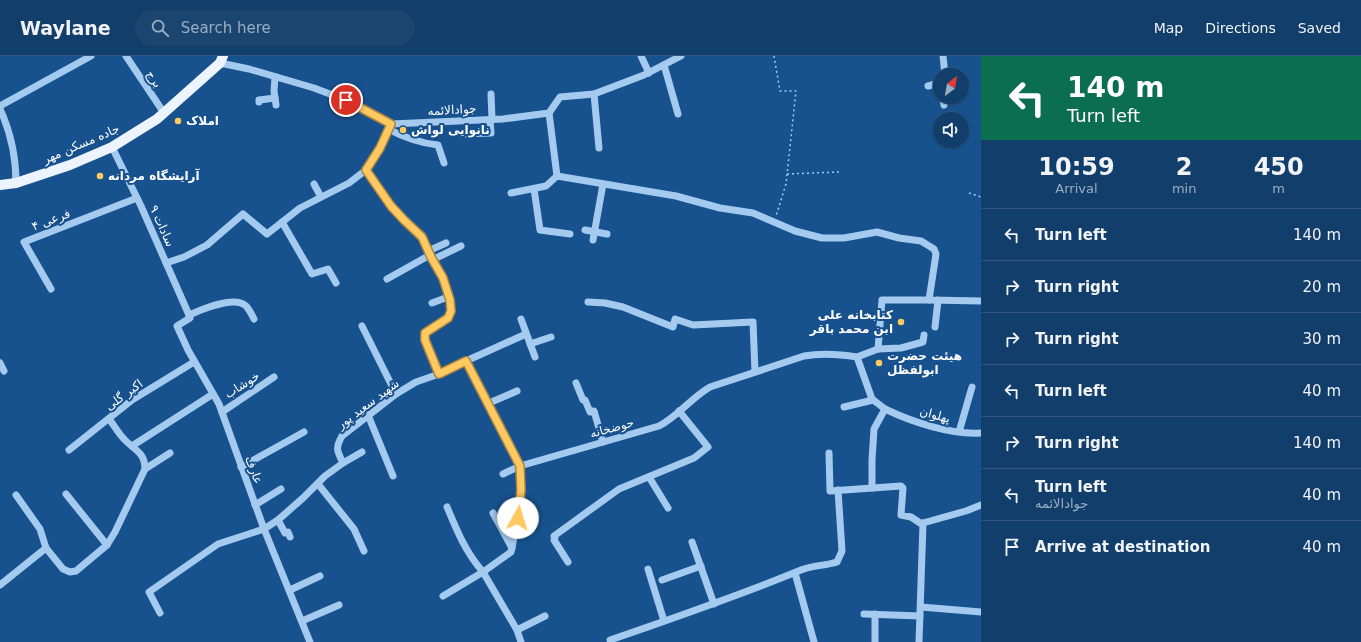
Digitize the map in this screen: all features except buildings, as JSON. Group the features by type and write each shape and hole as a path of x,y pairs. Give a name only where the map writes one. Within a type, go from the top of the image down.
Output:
{"main road":[{"name":"جاده مسکن مهر","path":"0,185 16,183 70,165 112,147 135,134 164,114 222,59"}],"street":[{"path":"16,183 15,153 10,134 0,108 91,56"},
{"name":"برج","path":"126,56 164,114"},
{"path":"641,56 649,73"},
{"path":"557,176 549,113 560,97 594,94 649,73 680,56"},
{"path":"943,56 944,68"},
{"path":"222,59 275,77 314,88 346,100 390,127 403,137 420,143 438,145 444,163"},
{"path":"664,65 678,114"},
{"path":"259,102 259,100 275,102 275,77"},
{"path":"928,86 933,85"},
{"path":"462,134 491,133 491,94"},
{"path":"594,94 599,148"},
{"name":"جوادالائمه","path":"390,127 491,120 549,113"},
{"path":"166,263 184,257 207,245 243,214 267,234 300,208 349,183 366,170 380,148 390,127"},
{"name":"سادات ۹","path":"112,147 137,198 188,315"},
{"path":"366,170 391,206 422,237 443,278 451,311 448,318 425,333 425,340 439,374"},
{"path":"557,176 676,196 720,208 754,213 796,231 822,238 844,238 877,232 899,238 921,241 934,249 936,254 930,300"},
{"path":"511,193 546,186 557,176"},
{"path":"314,184 321,197"},
{"path":"593,240 603,184"},
{"path":"534,189 540,230 570,234"},
{"name":"فرعی ۴","path":"51,289 24,242 137,198"},
{"path":"282,222 312,274 328,269 336,284"},
{"path":"586,230 607,234"},
{"path":"387,279 430,255 446,243"},
{"path":"430,255 462,246"},
{"path":"432,303 448,297"},
{"path":"878,349 882,300 981,301"},
{"path":"935,327 938,300"},
{"path":"188,315 208,304 239,302 246,305 254,319"},
{"path":"588,302 605,303 623,307 672,327 675,319 693,325 752,322 755,372"},
{"name":"عارف","path":"188,315 190,318 177,326 194,362 222,412 264,529 310,642"},
{"path":"521,319 535,357"},
{"path":"362,326 396,394"},
{"name":"شهید سعید پور","path":"343,463 338,452 337,444 342,436 396,394 416,382 439,374 526,334"},
{"path":"844,407 873,400 869,393 857,357 878,349 901,348 923,342 924,335"},
{"path":"530,344 551,337"},
{"name":"حوضخانه","path":"503,474 520,466 658,426 669,421 700,393 710,387 755,372 818,353 832,353 857,357"},
{"path":"443,596 483,572 511,552 518,518 521,490 520,466 466,361"},
{"name":"اکبر گلی","path":"69,450 132,400 194,362"},
{"path":"0,363 4,371"},
{"name":"خوشاب","path":"222,412 274,377"},
{"path":"576,383 590,412 594,411 603,442"},
{"path":"958,432 972,387"},
{"path":"487,404 517,391"},
{"path":"132,446 213,394"},
{"name":"پهلوان","path":"873,400 885,409 901,417 958,432 981,433"},
{"path":"872,488 874,429 885,409"},
{"path":"568,562 554,540 554,536 619,488 694,458 708,447 679,411"},
{"path":"368,415 393,476"},
{"path":"16,494 40,528 46,548 63,569 70,572 76,571 107,545 115,532 144,469 145,462 140,453 125,440 109,419"},
{"path":"241,467 304,432"},
{"path":"160,613 148,592 218,544 264,529 278,520 343,463 362,452"},
{"path":"144,469 170,453"},
{"path":"829,453 830,491 900,486 903,488 901,515 912,517 920,523 966,511 981,505"},
{"path":"649,477 668,508"},
{"path":"318,484 354,529 364,550"},
{"path":"255,505 281,489"},
{"path":"610,640 714,604 810,567 829,565 837,562 842,551 838,490"},
{"path":"66,494 107,545"},
{"path":"447,507 469,554 483,572 517,630 521,642"},
{"path":"493,513 512,548"},
{"path":"278,520 285,533 288,532 290,537"},
{"path":"919,642 923,523"},
{"path":"692,542 714,604"},
{"path":"0,585 46,548"},
{"path":"662,580 701,566"},
{"path":"648,569 664,622"},
{"path":"795,573 814,642"},
{"path":"290,590 320,576"},
{"path":"302,622 340,605"},
{"path":"921,608 981,612"},
{"path":"864,614 920,616"},
{"path":"875,614 875,642"},
{"path":"517,630 545,616"}],"path":[{"path":"774,56 780,91 796,91 786,184 774,222"},
{"path":"787,174 838,172"},
{"path":"969,193 981,197"}],"place":[{"name":"املاک","path":"178,121"},
{"name":"نانوایی لواش","path":"403,130"},
{"name":"آرایشگاه مردانه","path":"100,176"},
{"name":"کتابخانه علی ابن محمد باقر","path":"901,322"},
{"name":"هیئت حضرت ابولفظل","path":"879,363"}],"route":[{"path":"346,100 391,124 380,148 366,170 391,206 422,237 443,278 450,300 451,311 448,318 432,327 425,333 425,340 439,374 466,361 520,466 521,490 518,518"}]}
